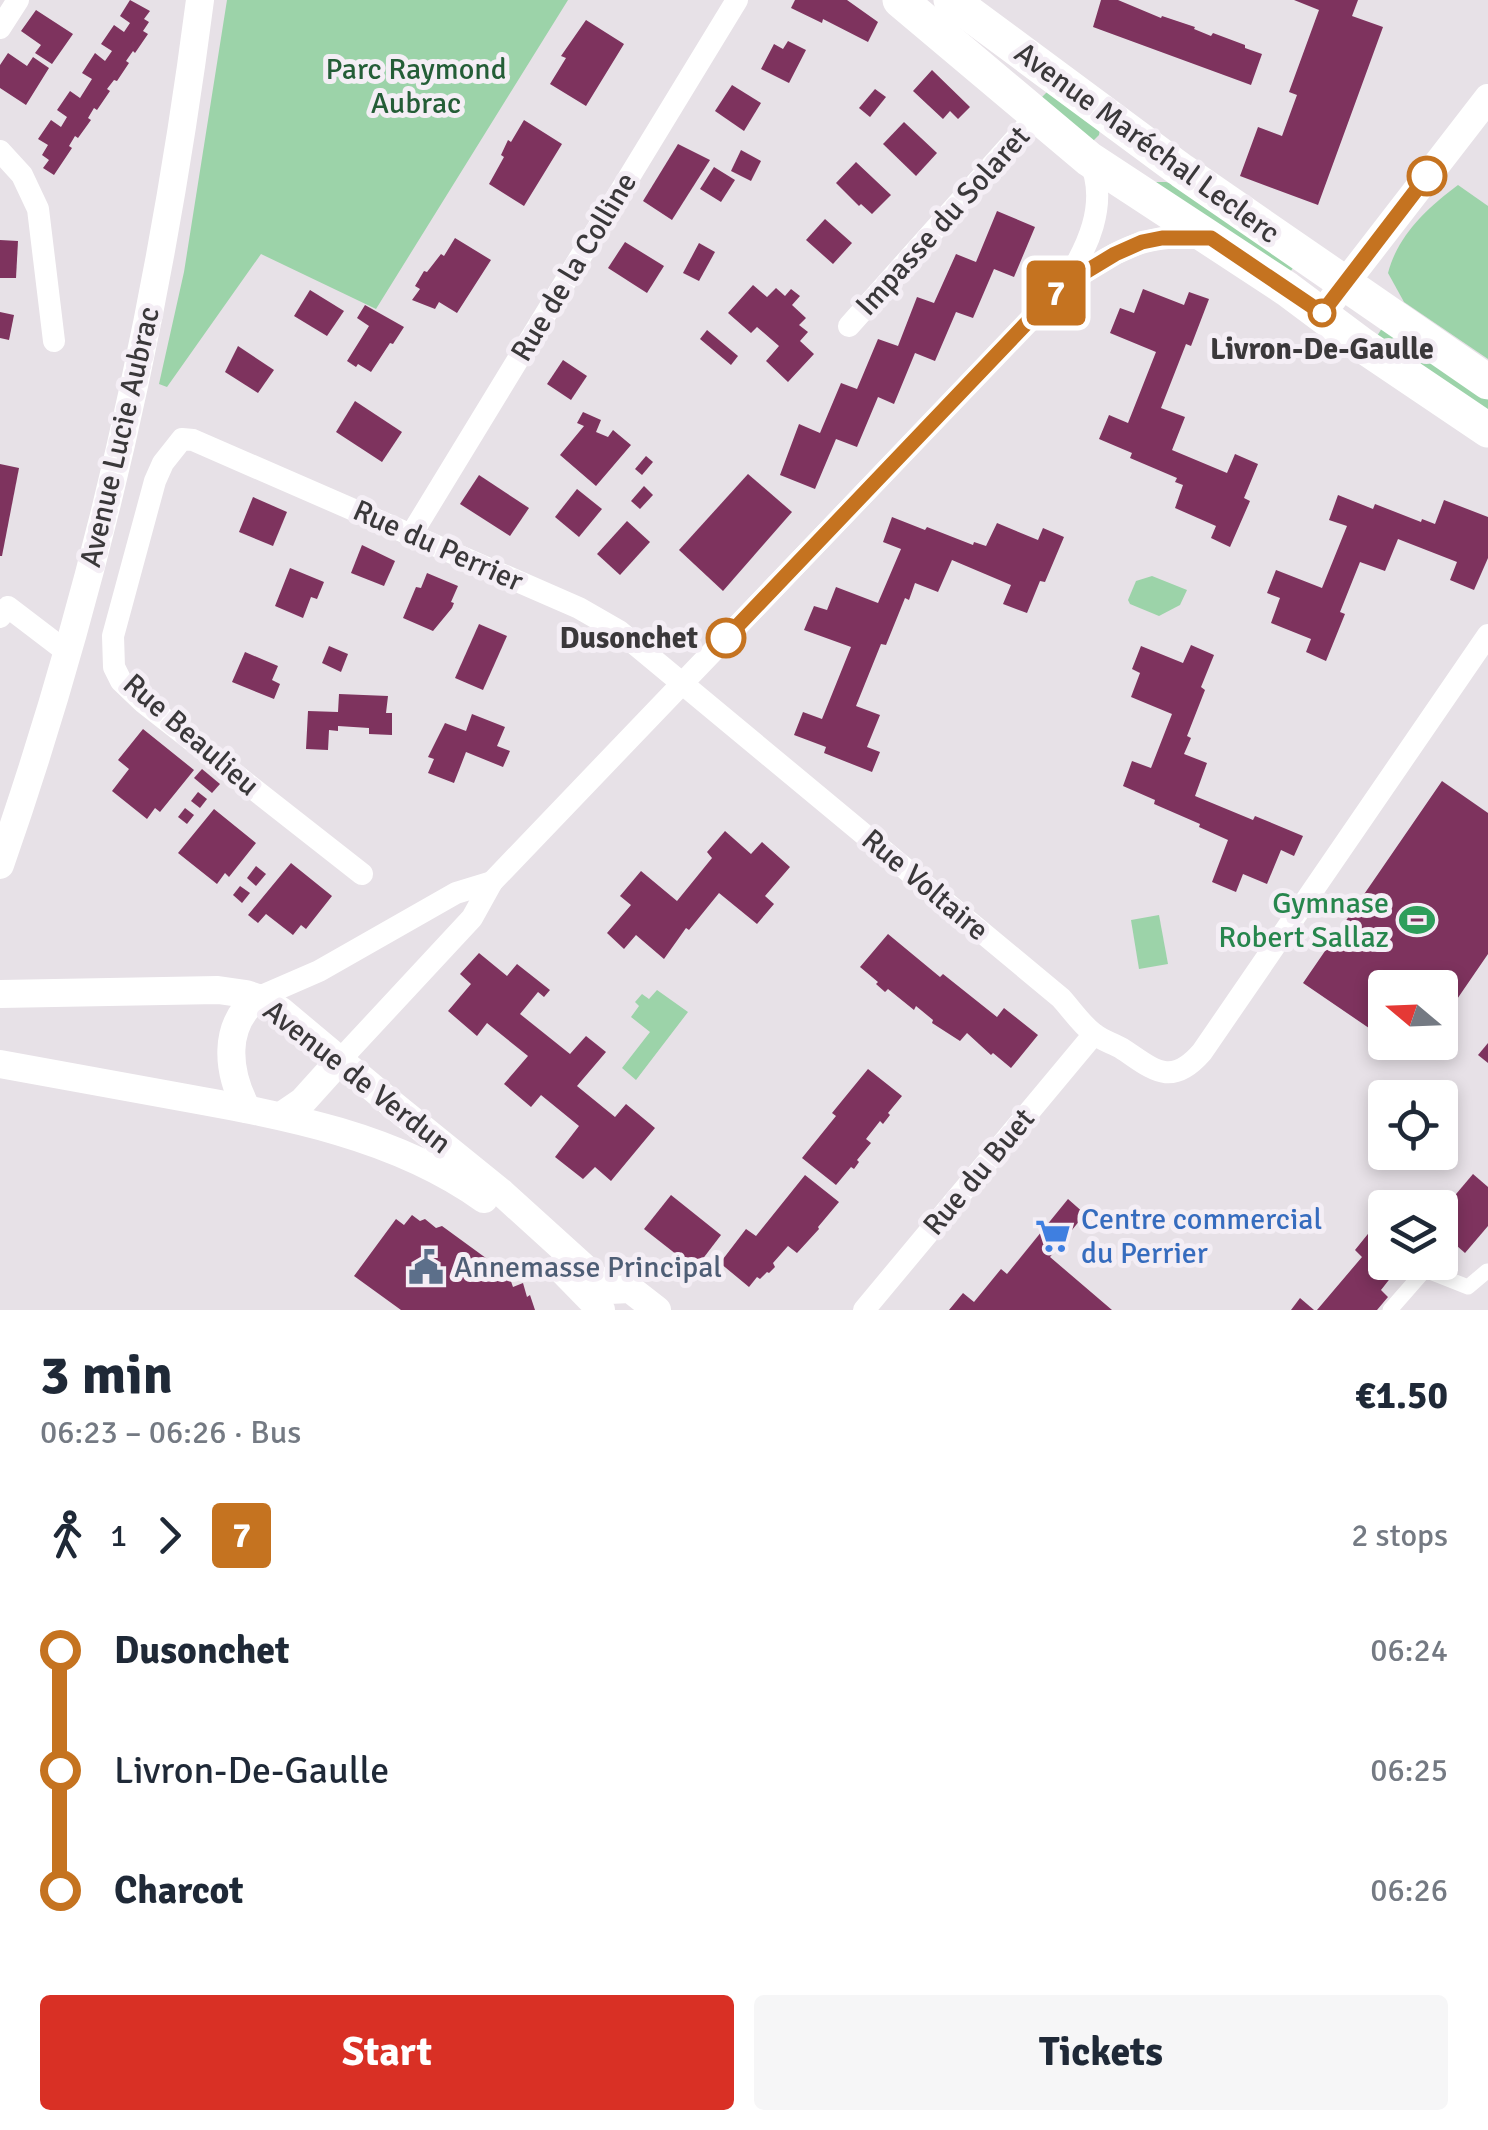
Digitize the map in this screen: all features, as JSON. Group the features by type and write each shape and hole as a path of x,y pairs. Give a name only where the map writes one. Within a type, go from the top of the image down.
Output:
{"main road":[{"name":"Avenue Maréchal Leclerc","path":"900,0 1089,159 1322,313 1488,430"},
{"name":"Avenue Maréchal Leclerc","path":"951,0 1182,171 1488,382"},
{"path":"1032,112 1034,90 1052,76"},
{"path":"1089,159 1116,124"},
{"path":"1119,180 1149,166 1182,171"}],"street":[{"path":"0,28 18,0"},
{"name":"Avenue Lucie Aubrac","path":"0,865 68,652 141,354 177,160 200,0"},
{"name":"Rue de la Colline","path":"410,535 738,0"},
{"path":"1322,313 1488,98"},
{"name":"Impasse du Solaret","path":"849,326 1032,112"},
{"path":"0,151 22,175 38,210 54,341"},
{"path":"1089,159 1097,184 1094,220"},
{"path":"280,1116 302,1101 472,918 492,882 1062,286 1084,250 1094,220 1119,180"},
{"path":"1062,286 1142,242 1211,238"},
{"name":"Rue du Perrier","path":"179,441 192,440 593,615 682,683"},
{"name":"Rue Beaulieu","path":"179,441 158,472 152,490 115,626 114,666 121,681 143,702 362,874"},
{"path":"0,617 8,607 68,652"},
{"name":"Rue Voltaire","path":"682,683 1061,998 1094,1034 1148,1068 1173,1072 1186,1067 1202,1052 1488,635"},
{"path":"247,1109 235,1078 231,1043 239,1017 257,998 319,972 456,893 492,882"},
{"name":"Avenue de Verdun","path":"2,994 218,990 257,998 281,1010 502,1193 609,1290 630,1290 657,1310"},
{"name":"Rue du Buet","path":"864,1310 1094,1034"},
{"name":"Avenue de Verdun","path":"0,1064 280,1116 368,1140 416,1159 462,1184 519,1226 601,1310"},
{"path":"1390,1310 1425,1270 1468,1286 1486,1271"}],"green space":[{"name":"Parc Raymond Aubrac","path":"227,0 568,0 376,309 261,254 167,387 159,384 184,272"},
{"path":"1047,92 1100,128 1099,135 1093,141 1041,98"},
{"path":"1149,182 1179,186 1295,265 1288,275"},
{"path":"1458,185 1488,206 1488,359 1404,302 1388,273 1399,246 1415,223"},
{"path":"1384,325 1488,397 1488,412 1377,336"},
{"path":"1152,576 1187,590 1180,605 1159,616 1128,600 1136,581"},
{"path":"1159,915 1168,964 1139,969 1131,920"},
{"path":"657,990 688,1012 636,1080 622,1068 650,1032 631,1017 642,994 649,999"}],"building":[{"path":"130,0 150,11 144,19 149,22 143,31 148,34 126,61 129,63 117,81 107,89 110,91 97,110 94,108 88,118 91,120 78,138 75,136 69,146 72,148 54,175 43,168 49,160 42,155 48,145 38,139 51,120 61,127 67,117 57,110 70,91 80,98 92,79 82,73 95,53 105,61 112,51 101,44 114,25 124,32 130,23 120,16"},
{"path":"795,0 847,0 878,22 868,42 791,8"},
{"path":"1101,0 1118,0 1262,54 1251,85 1093,27"},
{"path":"1294,0 1358,0 1352,16 1383,27 1318,205 1240,176 1258,127 1282,136 1297,95 1289,92 1319,10"},
{"path":"36,10 73,34 52,64 35,53 41,45 21,31"},
{"path":"586,20 624,44 586,106 550,84 566,58 561,56"},
{"path":"788,41 806,50 789,83 761,69 774,44 783,49"},
{"path":"8,53 27,66 33,57 49,68 26,105 0,88 0,65"},
{"path":"932,70 970,107 958,119 950,111 943,119 913,91"},
{"path":"732,85 761,103 744,131 715,111"},
{"path":"875,89 886,97 870,117 859,108"},
{"path":"524,120 562,144 524,206 489,184 504,157 501,155 508,140 511,142"},
{"path":"904,122 937,153 916,176 883,144"},
{"path":"678,144 710,160 672,220 643,201"},
{"path":"741,150 761,161 751,181 731,171"},
{"path":"856,162 891,195 872,214 836,183"},
{"path":"714,167 735,180 721,202 700,189"},
{"path":"997,211 1035,227 1014,277 994,269 973,318 956,312 935,361 915,353 894,404 878,397 857,447 836,439 815,489 780,475 799,424 820,433 841,383 857,389 878,339 898,346 917,297 934,303 956,254 976,262"},
{"path":"825,219 852,243 833,264 806,240"},
{"path":"455,238 491,260 457,313 439,302 435,309 412,300 420,289 415,286 424,271 441,254 444,256"},
{"path":"0,240 18,241 16,278 0,278"},
{"path":"625,242 664,266 647,293 608,268"},
{"path":"699,243 715,252 699,281 683,273"},
{"path":"753,285 767,297 776,288 785,296 791,289 800,296 792,305 806,318 799,325 808,332 800,341 814,354 788,382 766,361 779,346 757,327 751,333 728,313"},
{"path":"1143,289 1184,305 1189,292 1209,299 1161,408 1185,417 1172,450 1227,473 1235,454 1258,464 1244,498 1250,501 1230,547 1211,538 1216,526 1175,508 1183,485 1175,482 1177,478 1130,458 1132,453 1099,439 1109,415 1128,423 1156,352 1110,333 1120,308 1134,313"},
{"path":"310,290 344,311 327,336 294,316"},
{"path":"365,305 404,327 371,372 347,361 369,326 357,318"},
{"path":"0,312 14,315 9,340 0,338"},
{"path":"707,330 738,356 731,365 700,339"},
{"path":"238,346 274,370 258,393 225,372"},
{"path":"563,360 587,376 571,400 547,384"},
{"path":"355,401 402,432 382,462 336,432"},
{"path":"583,412 601,420 596,432 608,437 613,430 631,445 596,486 560,455 584,426 577,423"},
{"path":"646,456 653,462 642,475 635,469"},
{"path":"0,464 19,468 2,556 0,556"},
{"path":"748,474 792,512 723,591 679,550"},
{"path":"479,475 529,508 510,536 460,504"},
{"path":"644,486 653,495 640,509 631,501"},
{"path":"577,489 602,509 579,537 555,517"},
{"path":"1338,495 1421,522 1422,519 1435,524 1444,500 1488,517 1488,558 1474,590 1450,580 1457,562 1398,539 1385,571 1360,562 1326,661 1306,652 1311,639 1271,623 1280,598 1267,593 1276,570 1322,588 1347,526 1329,520"},
{"path":"253,497 287,512 273,546 239,532"},
{"path":"892,517 973,545 974,542 986,546 997,523 1038,540 1043,528 1064,537 1027,613 1003,604 1011,585 952,560 938,592 915,583 886,645 881,644 856,706 880,715 867,747 880,752 872,772 824,753 826,747 794,735 803,712 822,719 851,647 804,630 814,606 827,610 836,587 878,603 901,549 883,542"},
{"path":"627,521 650,542 620,575 597,554"},
{"path":"362,545 395,561 384,586 351,573"},
{"path":"290,568 324,582 317,599 311,597 303,618 275,606"},
{"path":"427,573 458,586 452,608 433,631 403,618 416,587 421,588"},
{"path":"479,624 507,636 483,690 455,678"},
{"path":"1191,645 1214,655 1201,687 1205,690 1184,754 1207,763 1195,796 1303,836 1294,856 1281,850 1267,884 1243,874 1236,892 1212,882 1228,840 1123,786 1132,761 1151,768 1172,714 1131,697 1140,673 1132,669 1141,646 1183,663"},
{"path":"329,646 348,654 341,672 322,663"},
{"path":"245,652 278,666 272,680 280,684 274,699 232,682"},
{"path":"339,694 388,696 386,713 392,713 392,735 369,734 369,728 338,726 338,731 329,730 328,750 306,749 308,711 338,712"},
{"path":"472,714 505,727 497,746 510,751 503,767 466,752 454,783 428,773 434,759 428,757 445,723 466,731"},
{"path":"143,729 194,770 160,812 155,808 147,819 112,791 129,769 118,760"},
{"path":"202,769 220,784 212,793 194,778"},
{"name":"Gymnase Robert Sallaz","path":"1442,781 1488,813 1488,954 1458,998 1458,970 1368,970 1368,1027 1303,983"},
{"path":"198,792 207,799 200,808 191,801"},
{"path":"185,808 194,815 187,824 178,817"},
{"path":"214,809 256,843 229,877 225,873 217,884 178,853"},
{"path":"725,831 751,854 762,842 790,867 765,896 774,904 757,924 719,893 664,959 636,935 624,949 607,933 631,905 620,896 641,871 677,901 712,858 707,852"},
{"path":"291,863 332,896 306,929 301,925 293,935 266,914 258,923 248,915"},
{"path":"256,866 266,874 256,886 247,878"},
{"path":"240,886 250,893 242,903 233,895"},
{"path":"888,934 997,1017 1004,1008 1038,1035 1011,1068 967,1033 960,1041 932,1023 916,1006 914,1010 888,989 885,992 860,967"},
{"path":"479,953 507,976 517,964 550,990 544,997 538,992 520,1014 570,1054 586,1036 606,1052 577,1086 615,1117 626,1104 655,1128 611,1181 595,1167 583,1179 555,1157 579,1126 541,1095 531,1107 504,1084 528,1056 487,1023 477,1036 448,1011 471,984 460,974"},
{"path":"1488,1043 1488,1063 1478,1055"},
{"path":"868,1069 902,1096 883,1124 880,1121 866,1139 871,1143 854,1169 851,1167 836,1185 802,1158"},
{"path":"1473,1174 1488,1187 1488,1226 1465,1253 1458,1247 1458,1192"},
{"path":"805,1175 839,1202 797,1253 788,1246 773,1263 775,1267 760,1279 757,1277 749,1287 720,1263 746,1229 756,1236"},
{"path":"671,1195 721,1235 695,1269 644,1229"},
{"name":"Centre commercial du Perrier","path":"1068,1199 1085,1214 1050,1257 1112,1310 949,1310 963,1293 974,1302 1001,1269 1007,1274"},
{"name":"Annemasse Principal","path":"412,1215 436,1228 442,1226 490,1261 495,1278 508,1273 513,1287 523,1283 535,1310 401,1310 354,1276 396,1219 404,1225"},
{"path":"1368,1234 1368,1280 1389,1280 1381,1290 1388,1297 1377,1310 1317,1310 1362,1257 1355,1250"},
{"path":"1300,1298 1314,1310 1291,1310"}],"bus line":[{"name":"7","path":"726,638 1062,286 1142,242 1211,238 1322,313 1427,176"}],"place":[{"name":"Livron-De-Gaulle","path":"1322,313"},
{"name":"Dusonchet","path":"726,638"},
{"name":"Gymnase Robert Sallaz","path":"1417,920"},
{"name":"Centre commercial du Perrier","path":"1053,1236"},
{"name":"Annemasse Principal","path":"426,1267"}]}
